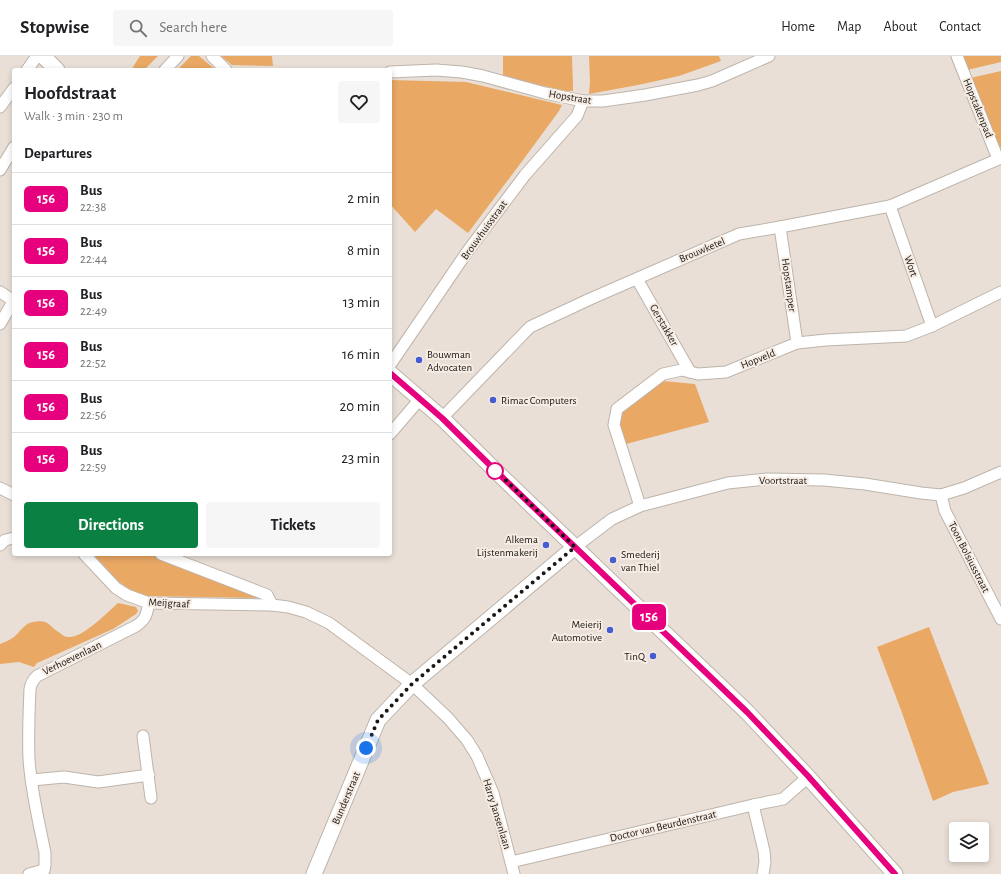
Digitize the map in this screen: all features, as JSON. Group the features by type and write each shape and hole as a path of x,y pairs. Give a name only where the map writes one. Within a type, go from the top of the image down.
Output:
{"street":[{"path":"28,68 37,56"},
{"path":"43,56 55,68"},
{"path":"167,68 178,56"},
{"path":"212,56 224,68"},
{"name":"Hopstraat","path":"392,72 436,70 462,72 583,101 603,101 698,85 712,81 768,56"},
{"name":"Hopstakenpad","path":"957,56 1000,158"},
{"path":"0,107 12,91"},
{"name":"Brouwhuisstraat","path":"392,362 467,252 525,175 577,116 583,101"},
{"path":"0,170 12,150"},
{"name":"Brouwketel","path":"442,418 530,327 590,299 739,234 890,206 1000,158"},
{"name":"Wort","path":"890,206 932,326"},
{"name":"Hopstamper","path":"780,227 797,343"},
{"name":"Gerstakker","path":"637,279 690,372"},
{"path":"0,292 12,300"},
{"name":"Hopveld","path":"640,506 614,425 617,409 663,374 682,370 698,374 726,372 797,343 906,336 932,326 1001,292"},
{"path":"0,324 12,304"},
{"path":"392,375 442,418 747,712 808,776 895,874"},
{"path":"392,432 420,399"},
{"name":"Voortstraat","path":"575,547 612,519 640,506 728,483 767,479 824,480 865,484 941,495 964,488 1001,472"},
{"path":"0,488 12,493"},
{"name":"Toon Bolsiusstraat","path":"941,495 945,511 1001,619"},
{"path":"0,545 5,540 12,538"},
{"name":"Bunderstraat","path":"314,874 378,720 412,684 575,547"},
{"name":"Meijgraaf","path":"86,556 116,588 127,595 148,603 272,605 288,607 306,612 329,623 412,684"},
{"path":"166,556 267,595 272,605"},
{"name":"Verhoevenlaan","path":"29,874 46,872 45,853 29,760 30,689 32,680 37,676 141,623 146,617 148,603"},
{"name":"Harry Jansenlaan","path":"412,684 448,718 467,740 477,756 493,793 514,874"},
{"path":"144,736 151,798"},
{"path":"32,780 64,777 98,782 149,775"},
{"name":"Doctor van Beurdenstraat","path":"511,862 783,799 808,776"},
{"path":"753,805 764,851 764,874"}],"shaded area":[{"path":"140,56 158,56 146,68 132,68"},
{"path":"191,56 199,56 214,68 179,68"},
{"path":"221,56 272,56 273,66 232,65"},
{"path":"503,56 572,56 573,91 565,91 503,76"},
{"path":"589,56 719,56 721,61 679,76 589,94"},
{"path":"962,56 1001,56 1001,62 967,70"},
{"path":"1001,71 1001,147 998,151 966,79"},
{"path":"392,80 466,82 562,105 468,233 436,209 415,232 392,206"},
{"path":"663,381 695,384 709,422 626,444 618,419 623,410"},
{"path":"95,556 158,556 257,594 257,598 147,596 131,590 119,582"},
{"path":"118,603 136,607 138,611 136,614 113,629 37,663 34,667 19,662 0,664 0,644 14,637 28,624 43,621 65,636 74,636 80,634 94,624"},
{"path":"929,627 989,784 953,792 933,801 877,647"}],"bus line":[{"name":"156","path":"392,375 442,418 747,712 808,776 895,874"}],"place":[{"name":"Bouwman Advocaten","path":"419,360"},
{"name":"Rimac Computers","path":"493,400"},
{"name":"Alkema Lijstenmakerij","path":"546,545"},
{"name":"Smederij van Thiel","path":"613,560"},
{"name":"Meierij Automotive","path":"610,630"},
{"name":"TinQ","path":"653,656"}],"route":[{"path":"366,748 378,720 412,684 575,547 492,467 495,471"}]}
